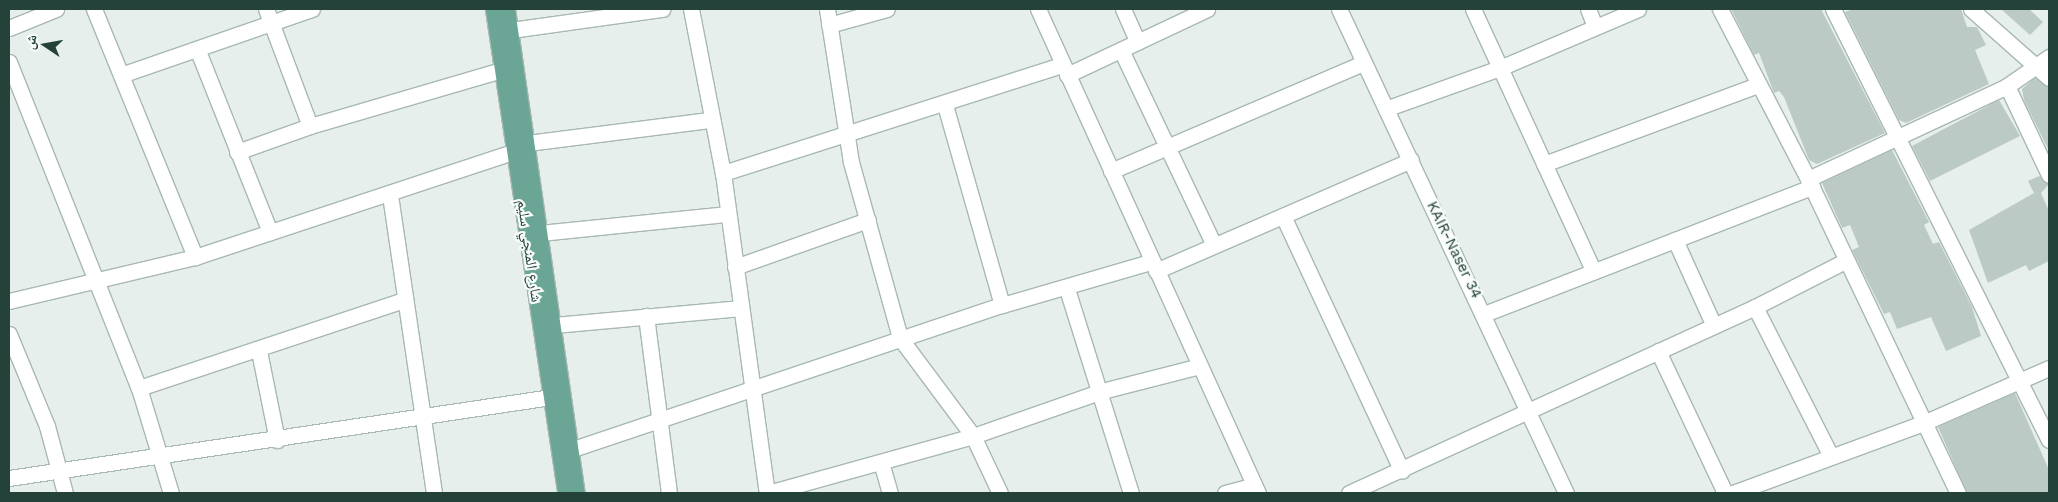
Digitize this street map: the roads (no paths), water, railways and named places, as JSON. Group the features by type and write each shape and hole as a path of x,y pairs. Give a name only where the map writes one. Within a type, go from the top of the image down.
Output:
{"main road":[{"name":"شارع المنجي سليم","path":"493,9 502,70 540,233 577,493"},
{"name":"شارع المنجي سليم","path":"507,9 511,30 521,147 551,397 565,493"}],"street":[{"path":"9,28 56,9"},
{"path":"94,9 124,74 195,257"},
{"path":"266,9 310,126"},
{"path":"124,74 198,51 312,9"},
{"path":"511,30 663,9"},
{"path":"691,9 710,120 723,173 750,388 768,493 973,436 1102,391 1200,366"},
{"path":"826,9 848,136 868,220 900,338 973,436 1000,493"},
{"path":"830,25 887,9"},
{"path":"1038,9 1153,266 1256,489 1225,493"},
{"path":"1123,9 1138,42"},
{"path":"723,173 1064,70 1121,50 1205,9"},
{"name":"KAIR-Naser 34","path":"1339,9 1363,62 1388,108 1566,493"},
{"path":"1473,9 1594,272"},
{"path":"1588,9 1596,26"},
{"path":"1388,108 1500,68 1638,9"},
{"path":"1720,9 1810,183 1845,261 1958,493"},
{"path":"1834,9 1896,141 2049,440"},
{"path":"1971,9 2049,78"},
{"path":"1121,50 1168,145 1214,245"},
{"path":"198,51 270,232"},
{"path":"1484,314 1675,240 1810,183 2007,86 2049,57"},
{"path":"9,62 139,388 164,457 171,493"},
{"path":"1111,171 1363,62"},
{"path":"237,152 310,126 502,70"},
{"path":"1544,164 1758,85"},
{"path":"2007,86 2049,175"},
{"path":"945,105 1002,305"},
{"path":"9,301 195,257 390,195 521,147 710,120"},
{"path":"570,450 660,418 1002,305 1153,266 1214,245 1411,160"},
{"path":"390,195 421,418 434,493"},
{"path":"540,233 728,214"},
{"path":"1283,216 1402,471"},
{"path":"735,266 868,220"},
{"path":"1675,240 1714,326"},
{"path":"1348,493 1402,471 1755,307 1845,261"},
{"path":"1067,289 1102,391 1131,493"},
{"path":"139,388 258,351 404,300"},
{"path":"1755,307 1831,456"},
{"path":"554,325 741,308"},
{"path":"646,316 669,493"},
{"path":"9,334 61,470 66,493"},
{"path":"258,351 277,440"},
{"path":"1658,351 1726,493"},
{"path":"1732,493 1923,423 2049,368"},
{"path":"9,478 164,457 551,397"},
{"path":"881,462 890,493"}]}
